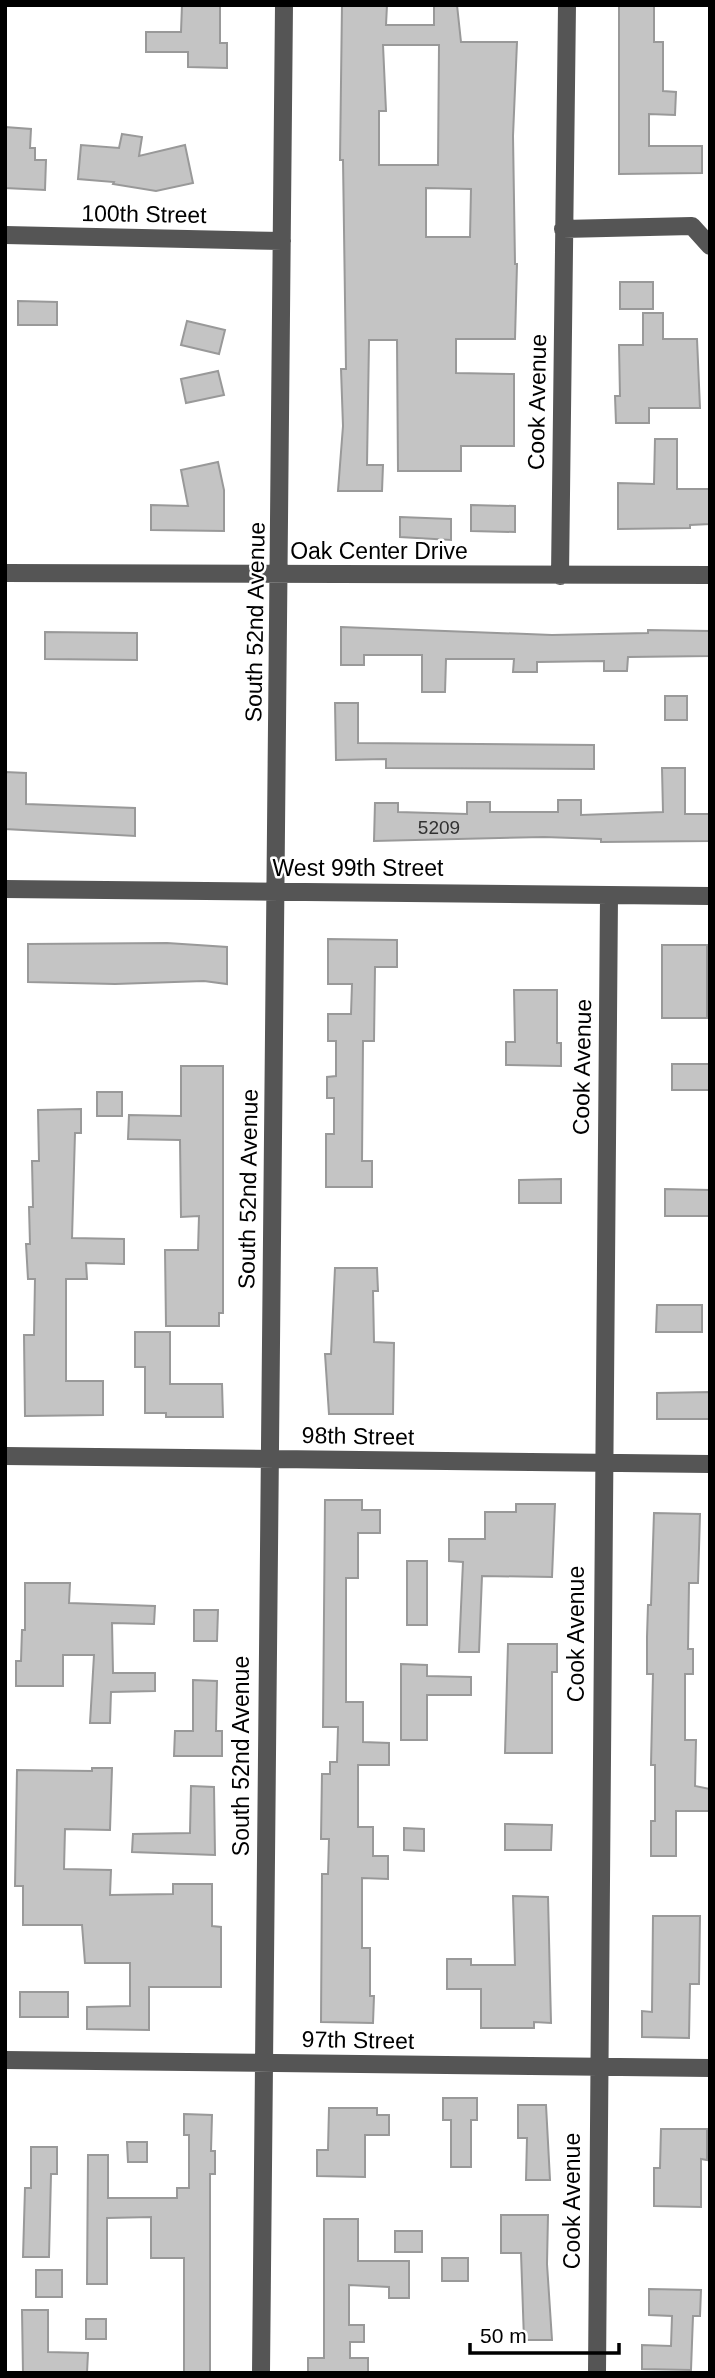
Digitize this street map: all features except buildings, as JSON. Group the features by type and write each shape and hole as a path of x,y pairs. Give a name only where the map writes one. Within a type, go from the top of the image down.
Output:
{"street":[{"name":"South 52nd Avenue","path":"261,2373 284,5"},
{"name":"Cook Avenue","path":"560,576 567,5"},
{"path":"563,229 692,226 710,246"},
{"name":"100th Street","path":"5,235 282,241"},
{"name":"Oak Center Drive","path":"5,573 280,576 710,575"},
{"name":"West 99th Street","path":"5,889 710,897"},
{"name":"Cook Avenue","path":"597,2373 597,2067 609,896"},
{"name":"98th Street","path":"5,1456 710,1464"},
{"name":"97th Street","path":"5,2060 710,2068"}]}
